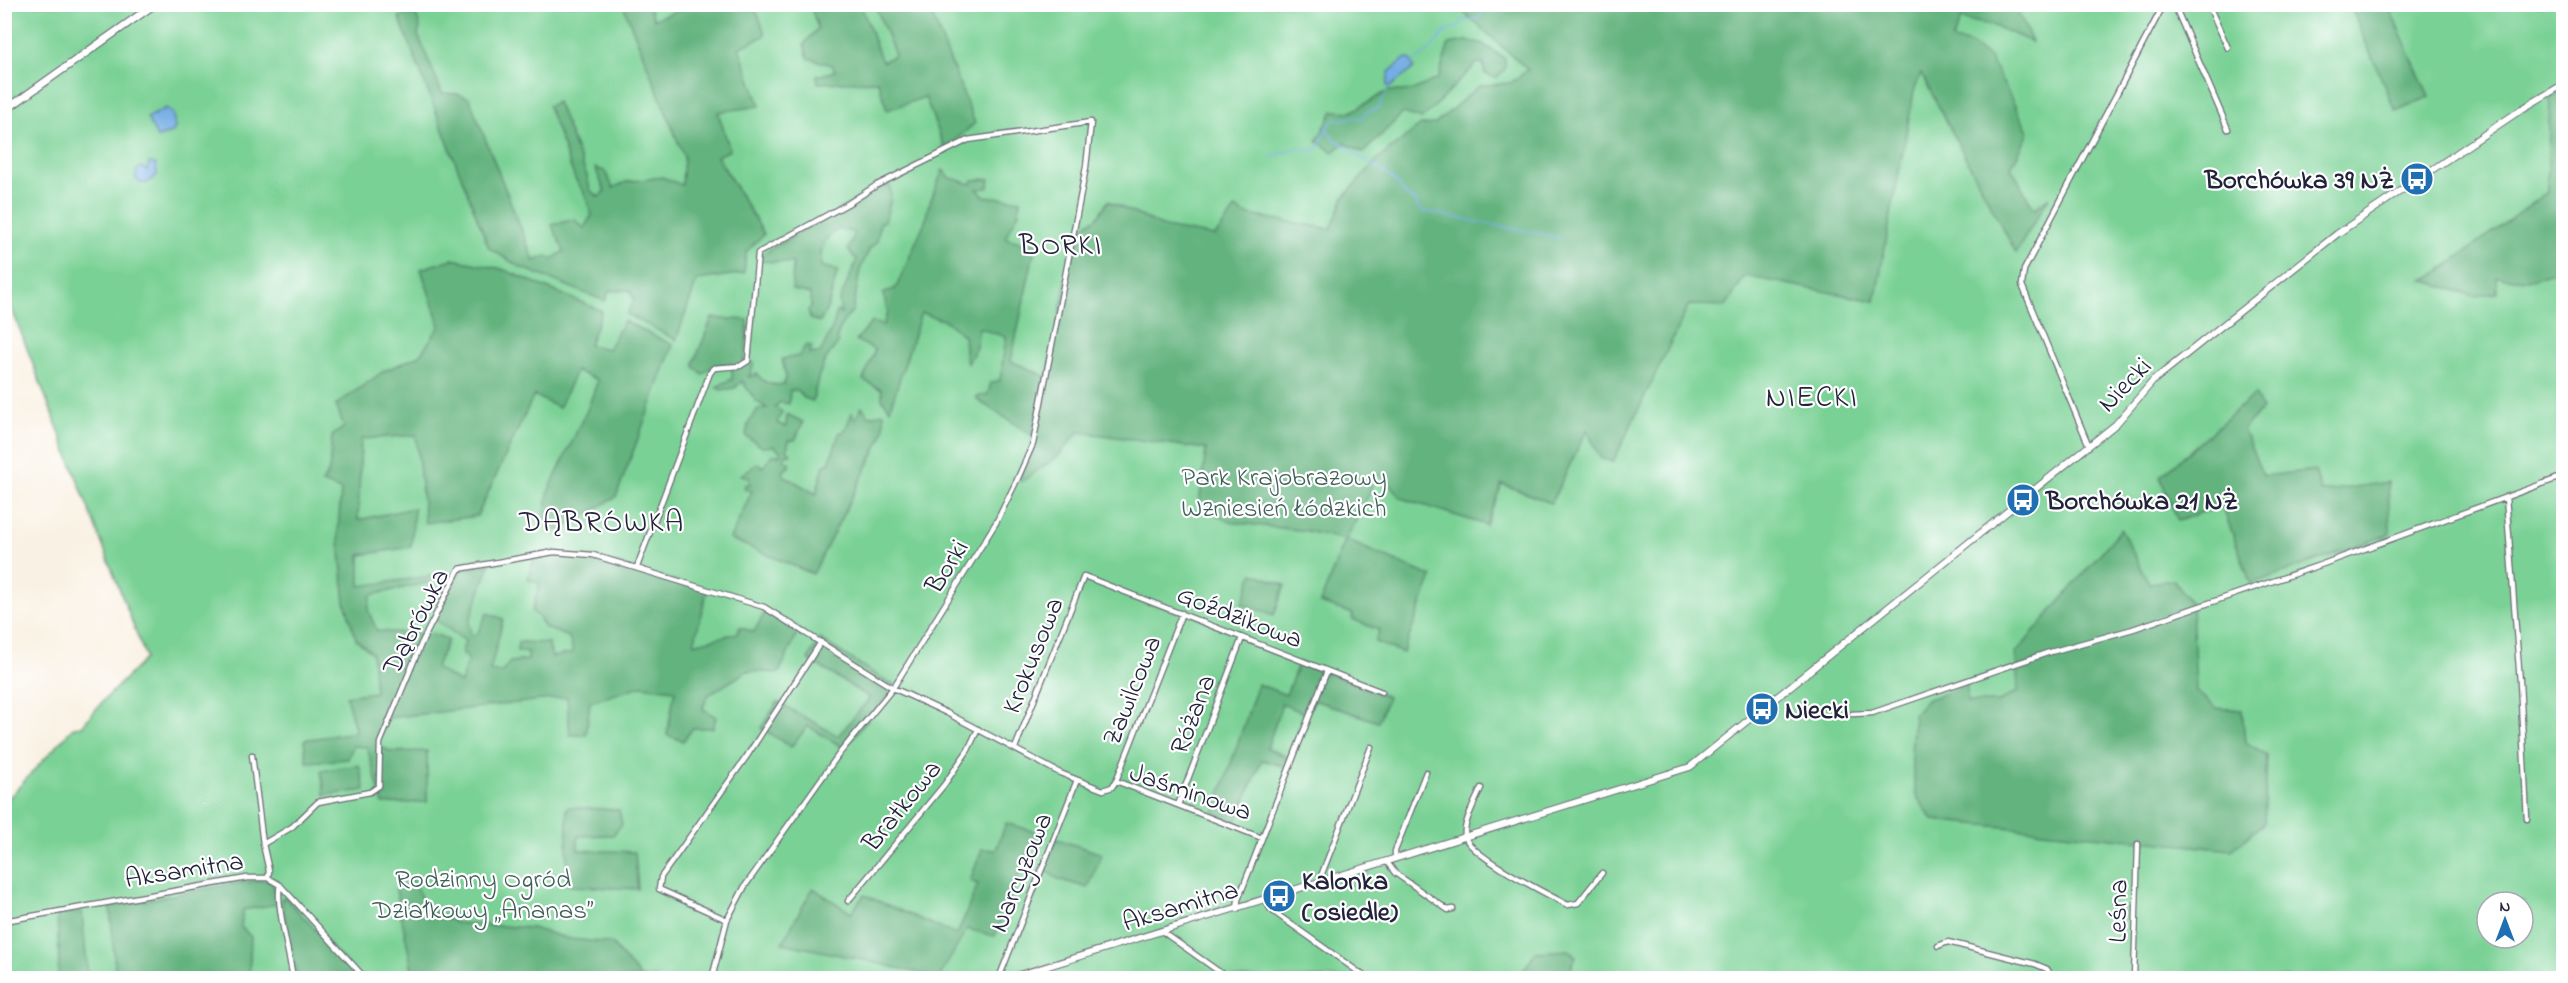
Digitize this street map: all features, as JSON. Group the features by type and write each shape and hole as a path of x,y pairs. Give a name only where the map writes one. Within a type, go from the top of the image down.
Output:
{"main road":[{"path":"4,111 155,4"}],"street":[{"path":"2089,446 2022,285 2024,270 2164,4"},
{"path":"2174,4 2228,129"},
{"path":"2208,4 2228,48"},
{"name":"Niecki","path":"1465,837 1690,767 2116,424 2154,380 2337,234 2512,115 2564,84"},
{"name":"Borki","path":"637,567 710,373 714,368 740,366 748,361 758,253 877,185 968,140 1091,122 1086,167 1033,444 997,521 893,688 839,754 745,886 727,920 712,978"},
{"path":"1852,714 1872,713 2047,653 2133,629 2323,564 2564,476"},
{"path":"2506,497 2520,682 2527,819"},
{"name":"Dąbrówka","path":"263,844 292,827 318,802 370,792 379,786 380,743 421,644 459,569 554,552 593,555 764,607 893,688 978,729"},
{"name":"Goździkowa","path":"1084,576 1382,692"},
{"name":"Krokusowa","path":"1015,748 1084,576"},
{"name":"Zawilcowa","path":"1116,781 1182,613"},
{"name":"Różana","path":"1178,805 1242,638"},
{"path":"727,920 659,889 661,877 747,756 821,642"},
{"path":"1237,909 1238,900 1327,671"},
{"name":"Jaśminowa","path":"978,729 1077,780 1103,790 1112,787 1116,781 1262,838"},
{"name":"Bratkowa","path":"848,901 944,785 968,750 978,729"},
{"path":"1320,883 1371,747"},
{"path":"252,755 263,844 269,871 268,878"},
{"path":"1395,860 1395,852 1426,772"},
{"name":"Narcyzowa","path":"999,978 1077,780"},
{"path":"1481,788 1466,828 1465,837 1471,847 1505,871 1568,904 1578,903 1602,873"},
{"name":"Aksamitna","path":"1010,978 1465,837"},
{"name":"Leśna","path":"2134,978 2138,844"},
{"path":"1387,862 1395,873 1448,910 1453,909"},
{"name":"Aksamitna","path":"4,921 248,878 268,878 280,885 365,978"},
{"path":"280,885 278,896 293,978"},
{"path":"1265,900 1270,910 1367,978"},
{"path":"1163,932 1228,978"},
{"path":"1938,946 1948,942 2035,964 2047,969 2052,978"},
{"path":"1031,972 1043,978"}],"green space":[{"path":"1476,4 2015,5 2032,42 1994,26 1961,19 1952,40 1969,43 1990,58 2029,133 2011,167 2034,209 2049,197 2016,253 1921,73 1914,91 1875,301 1745,276 1726,306 1689,305 1613,462 1600,458 1587,430 1551,503 1502,484 1486,525 1401,498 1382,475 1374,475 1369,494 1346,540 1432,577 1403,653 1375,642 1379,630 1352,619 1353,614 1320,603 1345,540 1307,531 1230,522 1199,505 1206,449 1079,432 1057,457 1021,482 1019,481 1034,445 1074,240 1085,225 1097,218 1108,201 1164,227 1215,236 1236,208 1244,214 1331,229 1344,197 1378,159 1421,125 1435,124 1479,86 1510,83 1528,70 1457,6 1475,7"},
{"name":"Park Krajobrazowy Wzniesień Łódzkich","path":"5,5 2563,5 2563,978 5,978 4,803 74,727 82,726 103,701 146,658 5,291"},
{"path":"623,5 648,5 654,19 693,5 754,5 765,33 764,36 739,48 760,106 718,112 730,150 717,156 764,234 746,252 744,273 697,280 676,340 627,314 634,300 630,290 609,291 605,301 518,266 489,248 399,17 415,11 420,27 418,35 442,93 458,94 469,98 534,261 547,256 552,259 564,251 552,225 574,219 584,228 592,215 584,192 575,179 548,106 557,102 587,176 590,190 599,197 605,191 595,168 605,171 613,188 626,182 662,177 682,185 684,157"},
{"path":"810,5 861,5 882,62 895,55 875,5 928,5 975,123 945,149 925,97 887,110 878,81 818,83 817,76 835,71 832,65 808,58 804,44 818,28"},
{"path":"2350,5 2388,5 2429,97 2395,111"},
{"path":"1467,41 1481,43 1505,59 1505,69 1496,78 1485,74 1483,64 1477,63 1422,119 1403,113 1363,153 1345,143 1333,152 1317,141 1333,111 1351,112 1388,91 1410,91 1438,79 1449,44"},
{"path":"2563,89 2563,269 2527,280 2497,277 2497,293 2474,296 2423,280 2437,273 2547,192 2550,97"},
{"path":"943,170 948,177 971,184 973,180 990,179 988,188 977,189 984,196 1020,200 1019,212 1005,238 1031,245 1037,238 1011,361 1045,376 1032,435 976,397 988,394 991,383 1000,380 1006,337 979,328 976,347 968,364 964,336 946,321 921,313 890,409 882,399 882,390 863,380 875,350 856,340 872,322 883,325 888,312 883,294 896,288 926,219 928,207"},
{"path":"882,185 890,186 891,199 885,221 880,223 877,242 870,248 860,270 853,310 841,325 837,337 838,344 827,357 816,385 813,401 804,398 798,391 790,390 789,404 780,402 775,407 782,412 777,423 786,427 787,414 803,422 795,440 789,440 787,449 791,454 785,455 784,461 789,462 789,467 785,469 783,475 816,494 824,465 829,463 840,432 844,432 852,413 855,419 862,407 869,416 884,413 884,429 881,439 813,574 730,539 752,491 744,489 745,484 750,485 749,477 741,475 758,463 763,467 772,455 779,455 781,452 774,446 762,447 746,436 748,424 758,409 767,408 756,401 742,381 735,388 721,390 716,387 732,379 732,364 713,366 703,374 695,368 694,363 712,318 748,320 746,352 743,361 754,363 749,377 757,374 769,384 784,384 786,377 782,359 799,356 806,345 812,346 809,354 820,353 833,327 837,311 841,314 839,302 857,260 848,250 855,233 839,229 829,236 824,244 821,266 838,271 829,304 820,322 810,319 808,310 811,307 810,294 792,290 793,263 759,261 759,256"},
{"path":"452,259 502,269 602,311 589,345 608,349 624,321 673,345 616,497 558,531 544,517 549,490 588,408 598,380 576,371 559,408 534,395 477,516 425,523 416,435 361,439 358,520 414,508 411,547 360,555 360,586 431,576 431,582 371,595 368,610 377,631 437,635 448,640 435,668 461,683 468,659 462,652 465,641 436,620 458,571 490,564 469,623 471,636 478,633 487,613 503,619 490,671 502,672 510,662 528,660 528,652 517,651 518,642 548,643 552,657 573,653 569,637 545,628 538,616 532,612 540,583 528,580 534,558 560,555 592,557 707,590 694,644 737,633 740,627 754,632 765,612 798,631 779,673 747,671 707,696 703,709 716,717 713,728 693,728 683,741 667,735 675,690 641,686 590,702 586,735 570,735 567,697 388,718 377,745 392,752 427,751 427,802 383,804 367,747 353,746 348,759 307,762 304,740 356,732 346,696 375,692 372,653 356,639 345,602 338,532 341,490 322,483 329,471 332,436 344,427 336,405 384,371 419,356 440,326 421,269"},
{"path":"2255,394 2262,409 2243,429 2263,476 2315,470 2321,492 2388,482 2390,534 2251,584 2222,505 2178,521 2160,477"},
{"path":"2121,529 2149,583 2174,580 2192,605 2196,691 2216,708 2242,710 2245,742 2267,755 2264,823 2232,850 1933,820 1916,796 1911,754 1914,714 1926,700 1967,685 1967,702 1999,702 2018,691 2016,653"},
{"path":"1253,573 1285,585 1274,615 1242,604"},
{"path":"820,639 889,683 893,683 894,689 844,748 808,726 791,747 761,728 778,702 838,736 870,698 808,659"},
{"path":"1299,662 1388,697 1378,722 1314,700 1307,714 1282,704 1267,748 1287,757 1283,766 1262,760 1236,822 1214,813 1258,684 1286,695"},
{"path":"359,765 365,790 325,795 321,771"},
{"path":"567,807 619,810 622,824 613,835 578,836 578,850 635,852 638,889 567,884"},
{"path":"1006,823 1036,832 995,936 967,929 939,978 782,943 813,888 851,913 864,895 957,935 978,884 970,881 982,849 996,850"},
{"path":"1057,839 1102,854 1088,888 1058,879 1043,869"},
{"path":"412,878 426,908 456,923 532,928 570,939 611,943 641,978 414,978 396,890"},
{"path":"264,880 272,882 278,904 243,910 241,927 251,937 249,978 116,978 110,907"},
{"path":"285,897 360,978 297,978 281,899"},
{"path":"82,912 88,978 58,978 57,915"},
{"path":"1568,950 1576,956 1567,978 1527,978 1521,975 1535,952"}],"water":[{"path":"1406,58 1411,60 1414,68 1389,88 1387,85 1389,72"},
{"path":"166,108 173,114 175,128 172,133 157,137 147,118"},
{"path":"149,163 156,164 157,175 147,183 140,183 136,179 137,170 142,167 147,171"}],"waterway":[{"path":"1413,62 1428,52 1445,32 1458,27 1462,20 1477,19 1482,14 1485,4"},
{"path":"1271,157 1298,148 1312,151 1320,146 1324,131 1334,120 1363,117 1366,112 1378,108 1389,87"},
{"path":"1326,128 1344,146 1391,177 1405,195 1417,202 1417,207 1423,211 1560,238"}],"place":[{"name":"Borchówka 39 NŻ","path":"2417,179"},
{"name":"Borchówka 21 NŻ","path":"2023,500"},
{"name":"Niecki","path":"1762,709"},
{"name":"Kalonka (osiedle)","path":"1279,896"}],"district":[{"name":"BORKI","path":"1061,244"},
{"name":"NIECKI","path":"1812,396"},
{"name":"DĄBRÓWKA","path":"602,521"}],"park label":[{"name":"Rodzinny Ogród Działkowy „Ananas”","path":"483,894"}]}
